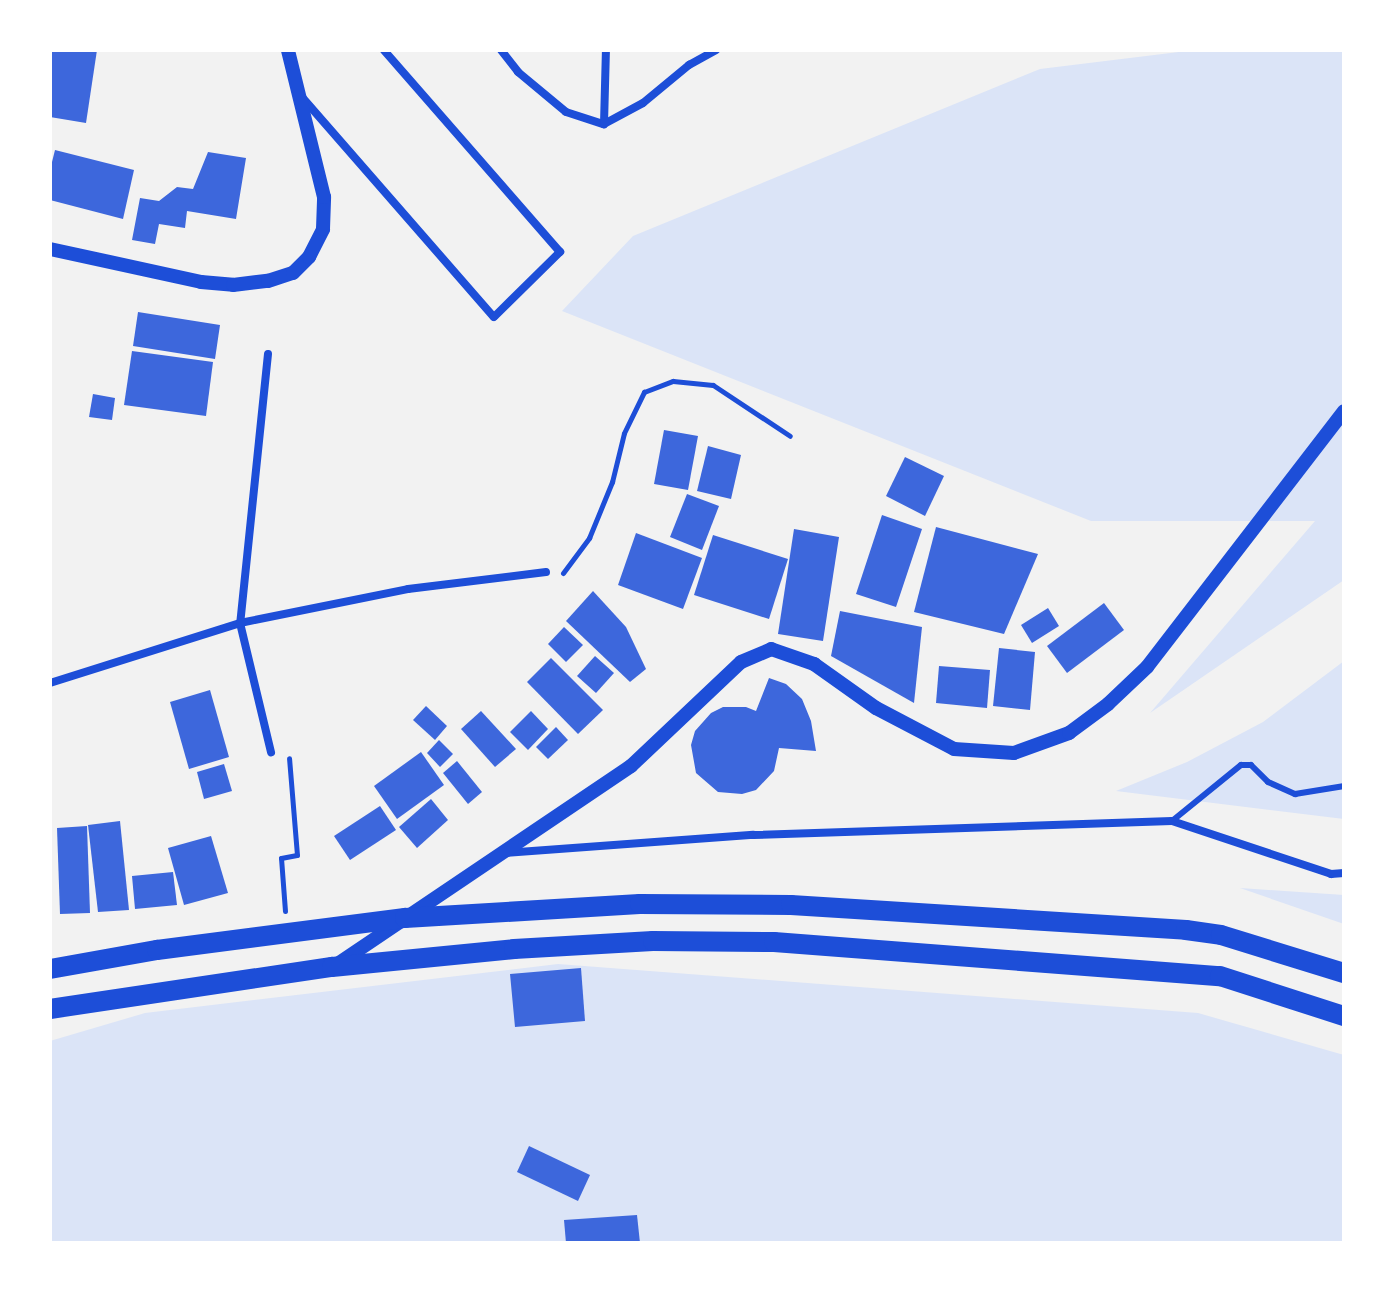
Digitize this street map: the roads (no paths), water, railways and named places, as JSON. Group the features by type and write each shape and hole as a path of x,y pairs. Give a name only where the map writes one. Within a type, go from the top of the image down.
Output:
{"main road":[{"path":"50,969 286,932 405,918 640,904 791,905 1099,922 1221,935 1344,973"},
{"path":"50,1009 332,967 581,945 774,942 1205,974 1251,985 1344,1016"}],"street":[{"path":"50,249 201,282 244,284 293,273 309,257 323,229 324,197 288,50"},
{"path":"298,92 494,317 560,252 384,50"},
{"path":"501,50 518,72 566,112 604,124 643,103 689,65 716,50"},
{"path":"604,124 606,50"},
{"path":"268,354 240,623 271,752"},
{"path":"332,967 631,766 741,662 771,649 814,664 876,708 954,749 1014,753 1069,733 1108,704 1147,667 1344,411"},
{"path":"50,683 240,623 408,589 546,572"},
{"path":"498,853 753,835 1172,821 1331,874 1344,873"}],"lane":[{"path":"1172,821 1241,765 1251,765 1268,782 1295,794 1344,786"}]}
